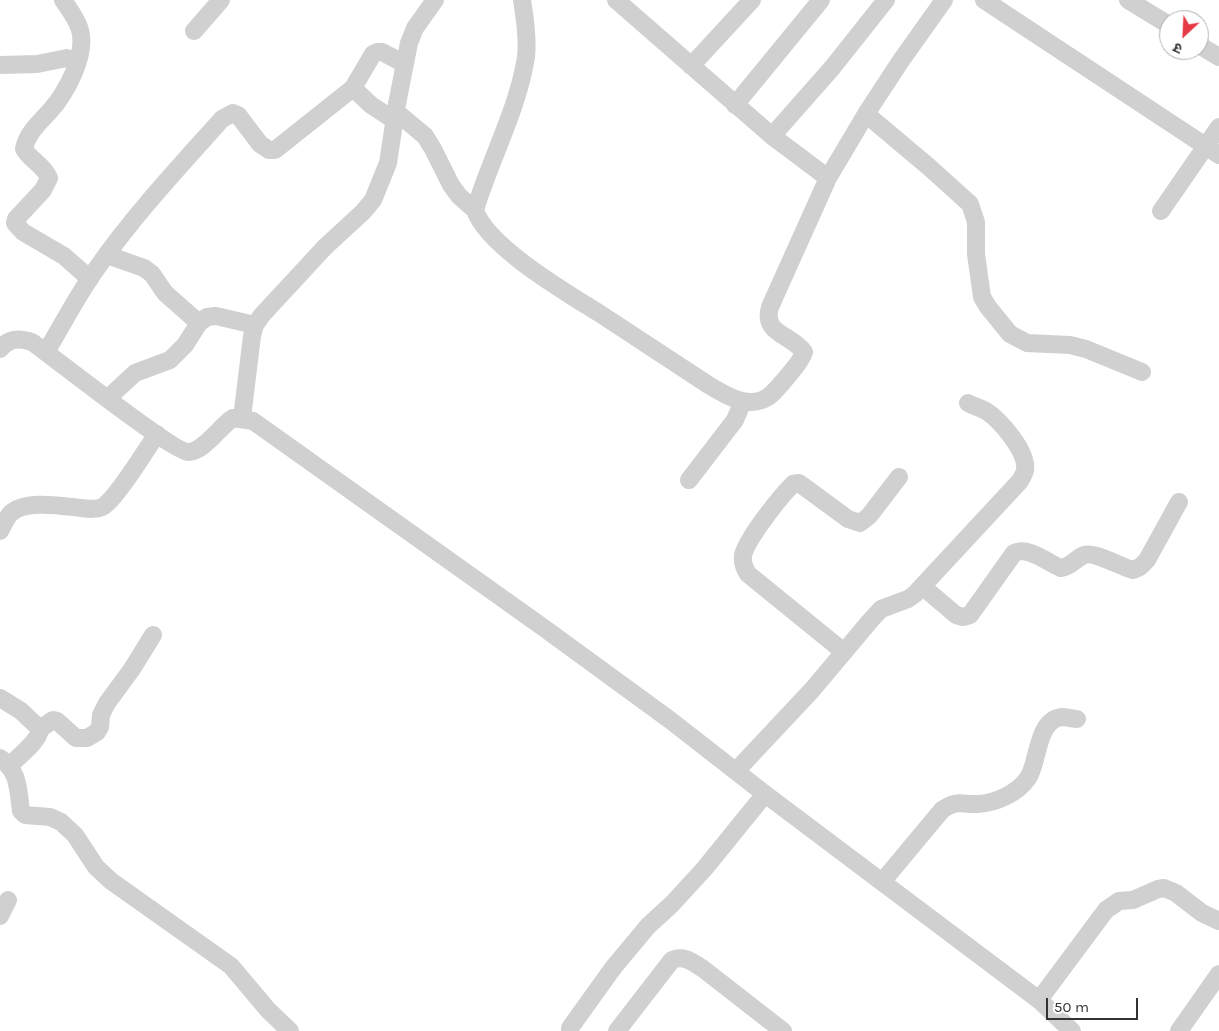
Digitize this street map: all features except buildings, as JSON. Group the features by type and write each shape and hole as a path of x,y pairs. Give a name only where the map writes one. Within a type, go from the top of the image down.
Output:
{"street":[{"path":"63,0 75,18 80,31 81,45 68,87 59,101 31,132 25,142 24,148 28,155 46,171 49,178 43,190 16,219 15,223 23,232 64,256 90,279"},
{"path":"194,31 221,0"},
{"path":"242,418 255,325 325,247 363,212 373,200 388,163 409,43 415,28 435,0"},
{"path":"475,210 522,75 526,56 526,42 522,0"},
{"path":"616,0 735,105 772,136 828,178"},
{"path":"691,66 752,0"},
{"path":"735,105 821,0"},
{"path":"772,136 832,68 886,0"},
{"path":"353,88 370,104 395,116 425,136 451,185 459,196 475,210 478,219 492,236 532,270 707,384 733,400 743,402 766,398 774,392 802,359 804,352 800,346 770,325 767,316 770,307 828,178 866,114 944,0"},
{"path":"984,0 1212,151"},
{"path":"1128,0 1148,5 1159,16"},
{"path":"46,352 90,279 107,255 222,119 233,113 238,115 260,144 270,150 275,150 353,88 371,58 377,52 382,52 404,64"},
{"path":"0,65 37,64 67,58 77,61"},
{"path":"866,114 970,204 976,222 976,254 982,297 1010,334 1027,343 1070,345 1086,349 1142,372"},
{"path":"1161,211 1212,151 1219,127"},
{"path":"107,255 144,268 152,274 165,293 199,323"},
{"path":"108,398 135,373 170,360 185,345 199,323 206,317 216,316 255,325"},
{"path":"0,349 7,342 14,339 32,342 157,434 179,449 188,452 195,451 204,446 233,418 253,421 670,720 765,794 1039,1000 1072,1031"},
{"path":"689,480 735,420 743,402"},
{"path":"736,771 812,690 881,609 908,598 922,586 1020,480 1026,470 1024,456 1002,425 986,411 968,403"},
{"path":"0,531 10,514 28,506 46,504 94,509 103,506 115,495 157,434"},
{"path":"844,652 748,574 743,565 743,555 750,540 794,484 799,483 848,519 860,523 869,516 899,477"},
{"path":"922,586 956,615 963,617 970,615 978,606 1014,553 1019,551 1027,552 1061,568 1067,568 1085,554 1092,554 1133,570 1140,567 1147,560 1179,502"},
{"path":"40,729 53,720 76,738 87,738 96,732 100,727 101,715 107,703 132,669 153,635"},
{"path":"0,698 21,712 40,729"},
{"path":"882,882 942,810 952,804 978,804 994,801 1012,792 1028,778 1038,745 1048,725 1062,717 1078,719"},
{"path":"40,729 41,733 36,739 5,761 14,772 21,811 25,815 50,818 60,822 75,835 96,867 231,966 268,1010 290,1031"},
{"path":"570,1031 570,1028 613,968 648,926 672,904 705,868 765,794"},
{"path":"1039,1000 1106,910 1119,901 1140,898 1164,888 1176,892 1202,914 1219,920"},
{"path":"0,916 8,900"},
{"path":"617,1031 672,960 678,958 689,959 702,968 783,1031"},
{"path":"1179,1031 1219,974"}]}
